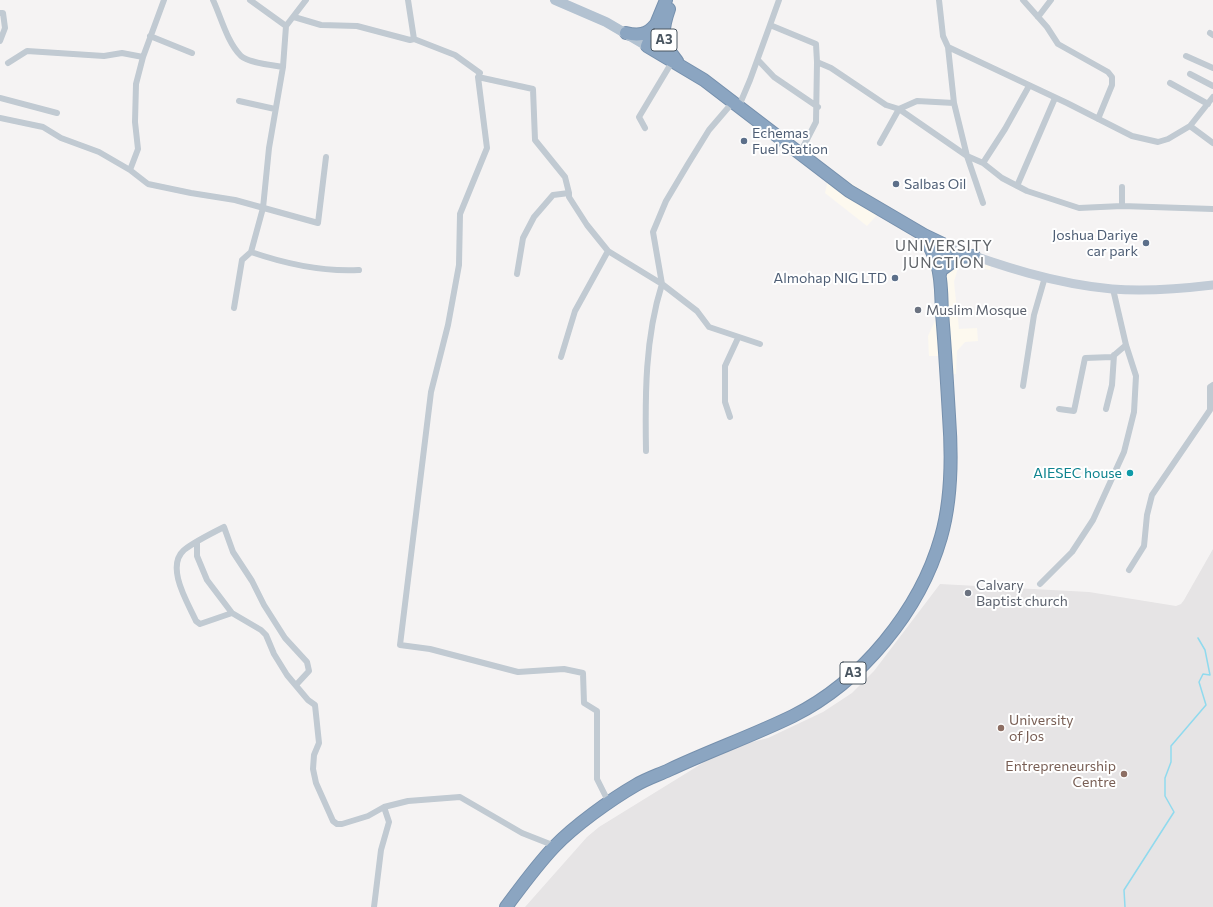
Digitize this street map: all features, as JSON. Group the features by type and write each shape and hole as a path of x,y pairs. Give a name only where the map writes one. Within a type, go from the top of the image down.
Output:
{"highway":[{"name":"A3","path":"506,907 555,846 609,803 637,784 706,752 768,727 820,701 864,663 884,641 903,616 928,573 936,552 945,518 948,492 950,431 939,270 944,244 924,235 860,198 704,80 647,46 655,24 669,3"},
{"name":"A3","path":"669,3 664,26 664,41 677,65"},
{"name":"A3","path":"626,33 636,35 644,34 655,24"},
{"name":"A3","path":"924,235 939,270"},
{"path":"939,270 959,257 974,256"}],"main road":[{"path":"554,0 571,3 647,46"},
{"path":"944,244 974,256 1045,277 1113,289 1165,289 1213,283"}],"street":[{"path":"130,170 138,149 135,122 136,84 150,36 164,0"},
{"path":"213,0 232,44 242,57 259,63 283,66"},
{"path":"250,0 286,26"},
{"path":"234,308 242,260 250,252 263,208 269,148 283,66 286,26 306,0"},
{"path":"408,0 414,39"},
{"path":"646,451 647,363 657,301 662,284 653,232 666,201 709,130 736,104 758,60 779,0"},
{"path":"939,0 943,36 948,47 954,103 967,156 983,203"},
{"path":"1023,0 1058,44 1108,72 1112,77 1112,85 1098,119"},
{"path":"1038,17 1051,0"},
{"path":"0,12 3,13 5,28 0,41"},
{"path":"294,17 321,25 357,26 410,40 414,39 454,55 480,73 478,77 487,148 460,214 459,265 448,325 431,392 400,644 430,649 518,672 564,669 583,673 584,703 597,711 597,779 609,803"},
{"path":"770,25 816,44 818,107 815,126 800,153"},
{"path":"150,36 192,53"},
{"path":"948,47 1132,136 1158,142 1168,139 1190,126 1213,97"},
{"path":"8,63 17,55 27,51 104,56 122,53 143,57"},
{"path":"1186,56 1213,68"},
{"path":"758,60 774,77 818,107"},
{"path":"817,62 831,68 886,105 899,109 967,156 983,163 1002,178 1028,191 1079,208 1122,206 1213,209"},
{"path":"645,128 639,117 677,65"},
{"path":"1190,74 1213,86"},
{"path":"478,77 533,90 535,140 565,177 569,197 587,225 608,251 662,284 697,311 709,327 738,338 760,344"},
{"path":"1170,82 1208,104"},
{"path":"983,163 1005,129 1029,86"},
{"path":"0,98 57,113"},
{"path":"1018,186 1055,98"},
{"path":"239,101 275,109"},
{"path":"880,143 899,109 917,101 954,103"},
{"path":"0,118 43,126 60,138 99,152 130,170 148,184 235,200 318,223 326,156"},
{"path":"1190,126 1213,143"},
{"path":"1122,187 1122,206"},
{"path":"517,274 524,238 534,216 554,195 569,192"},
{"path":"561,357 575,311 608,251"},
{"path":"250,252 277,261 333,271 359,270"},
{"path":"1023,386 1034,314 1045,277"},
{"path":"1040,584 1072,552 1093,520 1124,452 1134,412 1136,376 1126,345 1113,289"},
{"path":"730,417 725,402 725,366 738,338"},
{"path":"1059,409 1070,412 1074,411 1083,360 1085,358 1109,358 1126,345"},
{"path":"1106,409 1112,385 1114,355"},
{"path":"1129,570 1144,546 1147,515 1152,495 1210,410 1210,387 1213,385"},
{"path":"232,613 200,624 196,621 176,576 177,560 180,555 184,551 224,527 233,552 252,581 264,605 284,638 307,662 309,672 296,685"},
{"path":"197,543 197,556 203,575 232,613 261,630 266,635 274,654 287,675 308,700 316,705 319,743 314,755 313,769 316,783 333,821 337,824 342,824 368,816 384,807 408,801 460,797 522,833 555,846"},
{"path":"374,907 381,850 389,822 384,807"}],"shaded area":[{"path":"830,170 886,205 867,226 825,193"},
{"path":"971,258 991,265 990,270 969,266 958,268 954,282 959,329 977,328 978,341 965,342 957,351 956,374 943,374 942,356 929,356 928,336 938,314 932,273 928,260"},
{"name":"University of Jos","path":"1213,549 1213,907 525,907 587,837 599,827 706,761 744,744 768,738 823,712 852,693 874,671 940,584 1089,592 1176,606 1181,604 1184,600"}],"waterway":[{"path":"1125,907 1124,890 1174,812 1165,796 1165,778 1171,762 1171,746 1206,705 1199,682 1203,674 1210,675 1205,650 1198,638"}],"place":[{"name":"Echemas Fuel Station","path":"744,141"},
{"name":"Salbas Oil","path":"896,184"},
{"name":"Joshua Dariye car park","path":"1146,243"},
{"name":"Almohap NIG LTD","path":"895,278"},
{"name":"Muslim Mosque","path":"918,310"},
{"name":"AIESEC house","path":"1130,473"},
{"name":"Calvary Baptist church","path":"968,593"},
{"name":"University of Jos","path":"1001,728"},
{"name":"Entrepreneurship Centre","path":"1124,774"}],"district":[{"name":"UNIVERSITY JUNCTION","path":"944,254"}]}
